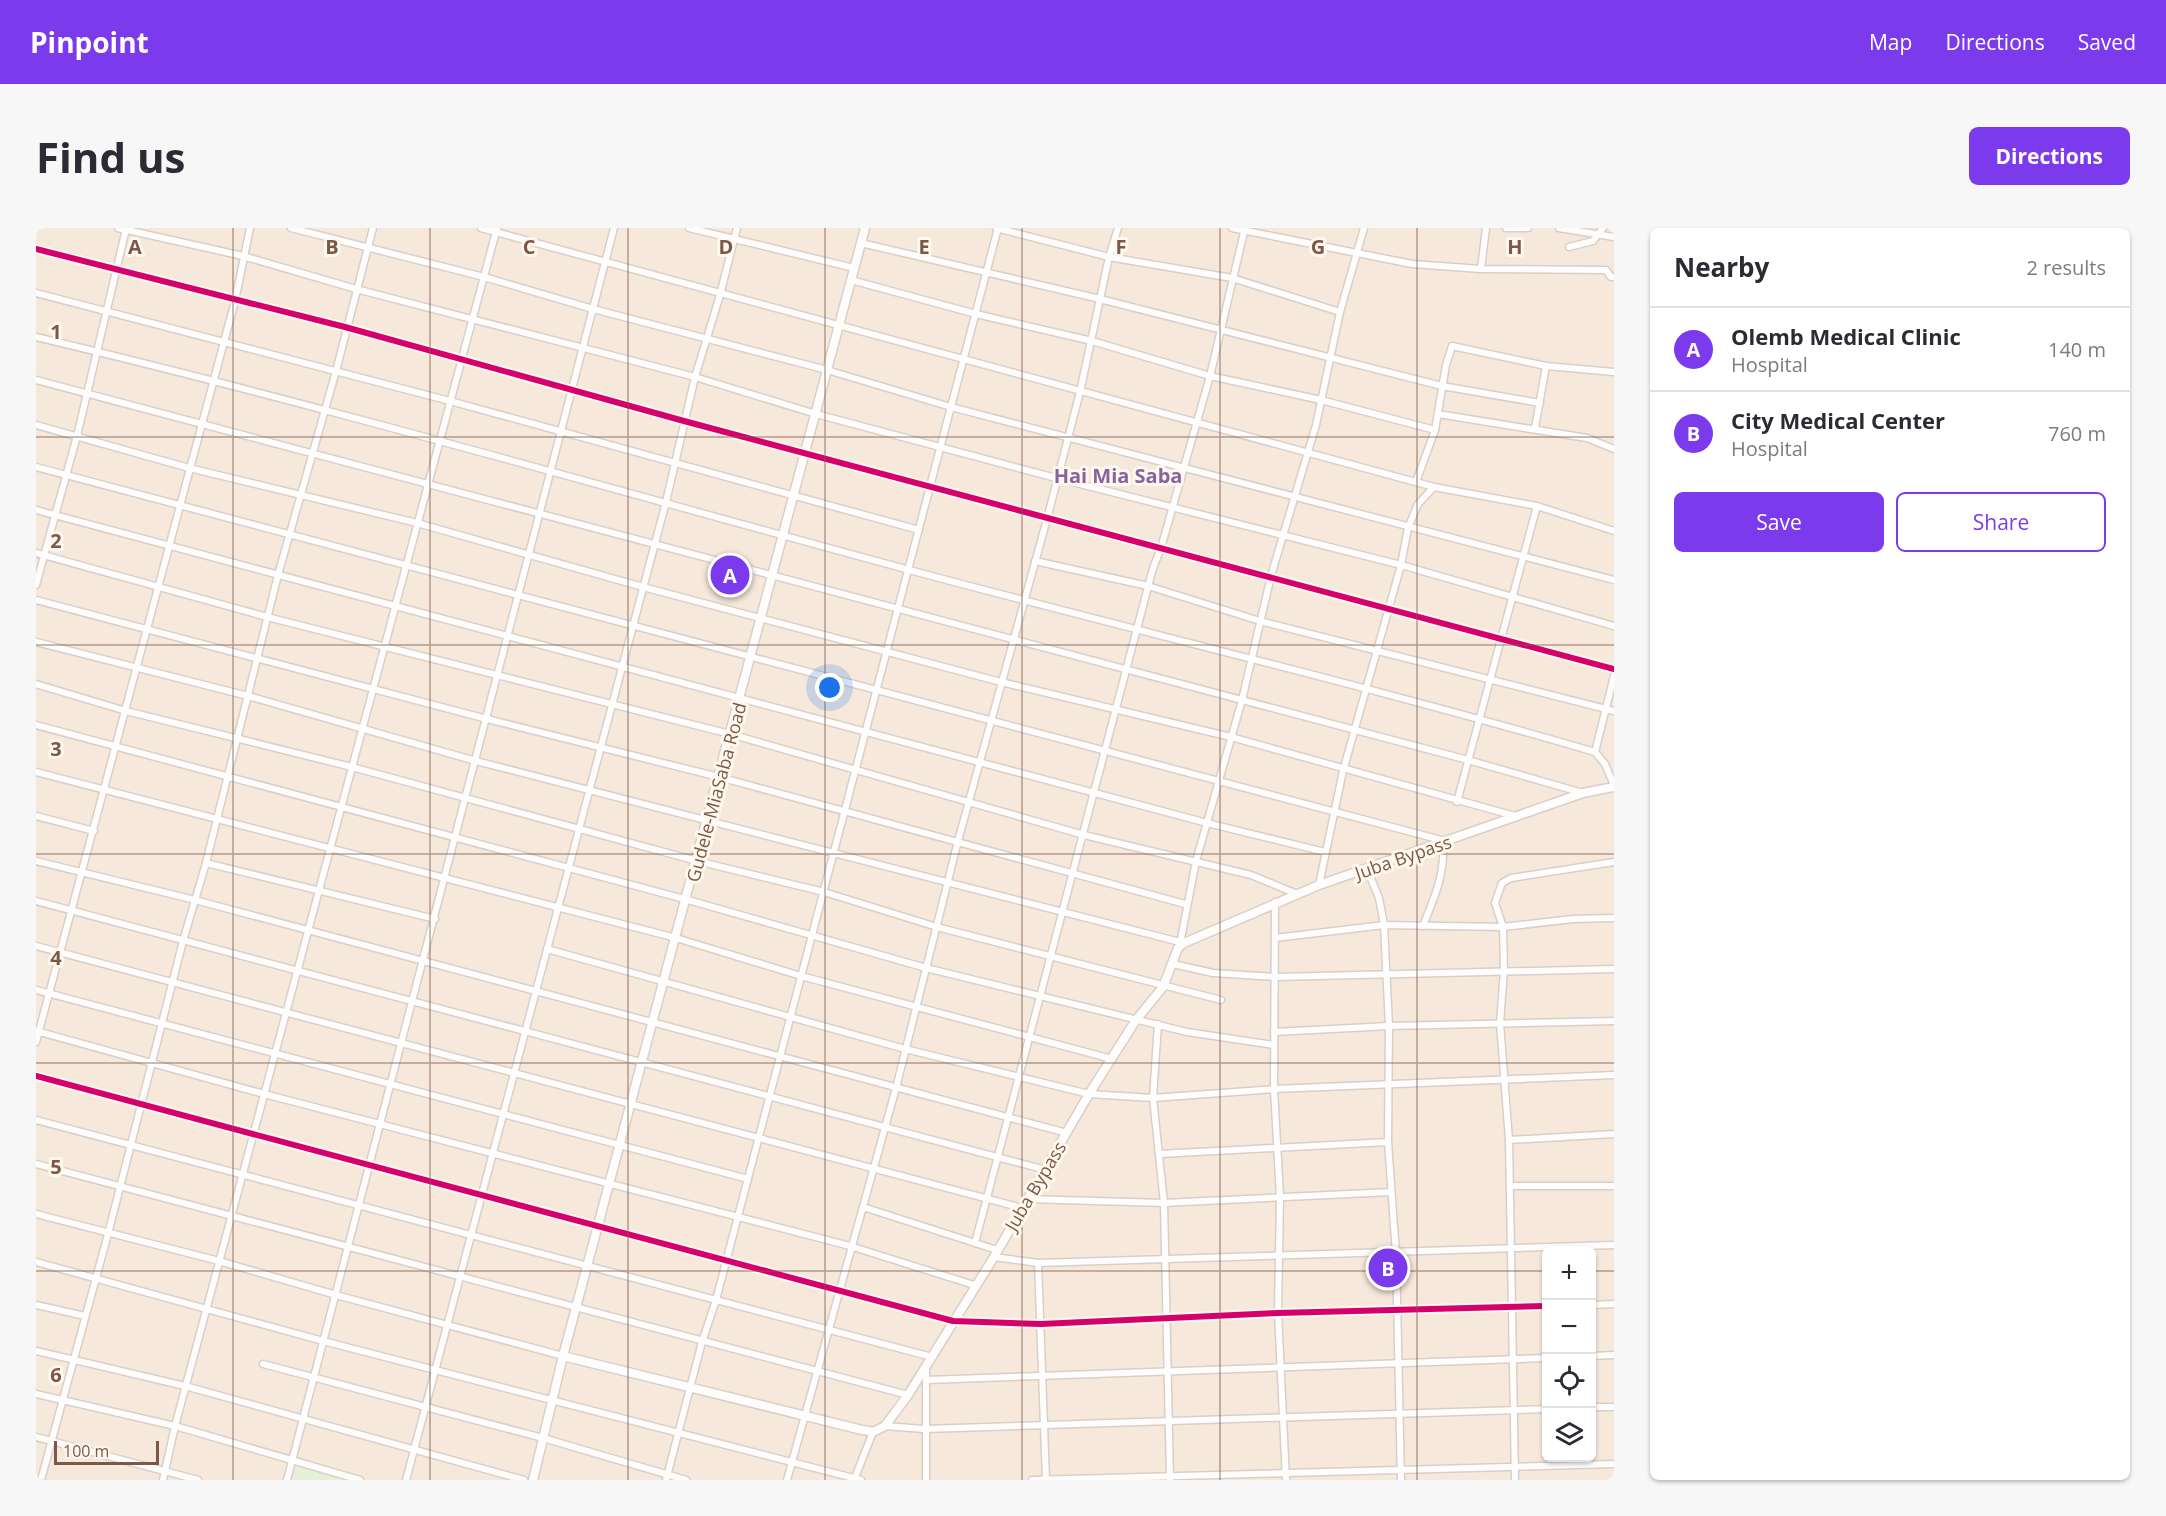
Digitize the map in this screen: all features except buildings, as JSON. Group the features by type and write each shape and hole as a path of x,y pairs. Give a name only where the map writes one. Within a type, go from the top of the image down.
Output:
{"main road":[{"name":"Gudele-MiaSaba Road","path":"563,1356 578,1309 688,900 865,228"},
{"name":"Juba Bypass","path":"873,1432 885,1426 926,1368 974,1285 1046,1170 1089,1094 1136,1020 1162,987 1179,945 1319,885 1446,843 1515,816 1614,786"},
{"path":"532,1480 563,1356 873,1432"}],"street":[{"path":"118,228 243,256 356,289 695,377 816,414 1056,478 1401,565 1614,626"},
{"path":"36,1042 37,1031 94,831 146,627 235,301 250,228"},
{"path":"291,228 484,277 593,309 707,337 827,370 951,408 1614,580"},
{"path":"38,1480 108,1234 151,1061 206,862 289,533 336,371 345,327 373,228"},
{"path":"481,228 497,230 720,295 1308,451 1434,487 1537,506 1614,531"},
{"path":"287,1480 371,1166 614,228"},
{"path":"689,228 855,268"},
{"path":"406,1480 676,464 695,377 720,295 737,228"},
{"path":"667,1477 770,1098 997,228 1109,257 1232,278 1340,312"},
{"path":"787,1480 850,1246 863,1207 872,1166 896,1088 947,882 1047,519 1080,392 1109,257 1118,228"},
{"path":"1232,228 1412,264 1481,269 1598,269 1606,270 1614,277"},
{"path":"36,642 248,696 362,730 589,791 834,852 1179,945 1185,904 1196,861 1242,700 1271,576 1296,497 1321,400 1340,312 1364,228"},
{"path":"1481,269 1486,228"},
{"path":"1506,228 1528,228"},
{"path":"1559,228 1614,237"},
{"path":"1569,247 1593,241 1600,235 1603,228"},
{"path":"36,585 53,514 77,436 126,229"},
{"path":"975,1243 996,1156 1095,794 1148,586 1210,376 1245,229"},
{"path":"163,1480 174,1426 497,230"},
{"path":"861,243 1220,328 1442,386 1540,403"},
{"path":"36,249 345,327 1047,519 1271,576 1614,669"},
{"path":"851,280 976,314 1092,340 1210,376 1321,400 1435,430"},
{"path":"36,293 450,401 919,530"},
{"path":"36,337 439,441 1138,631 1478,718 1595,752 1605,764 1614,786"},
{"path":"1416,482 1435,430 1442,386 1452,346 1546,366 1614,372"},
{"path":"1535,428 1546,366"},
{"path":"36,380 898,610 1128,669 1468,760 1583,794"},
{"path":"1438,414 1587,438 1614,449"},
{"path":"36,425 189,468 417,524 1001,682 1231,737 1344,771 1515,816"},
{"path":"36,467 1446,843 1440,885 1423,926"},
{"path":"1319,885 1324,852 1354,730 1401,565 1408,528 1418,504 1434,487"},
{"path":"1457,802 1537,506"},
{"path":"36,510 622,665 1095,794 1324,852"},
{"path":"36,553 267,617 730,734 1084,835 1251,875 1297,894"},
{"path":"1035,561 1148,586 1260,621 1614,711"},
{"path":"36,600 146,627 487,720 719,777 1185,904"},
{"path":"1595,752 1614,676"},
{"path":"36,684 126,711 352,767 697,861 824,892 937,927 1162,987 1221,1000"},
{"path":"36,725 455,840 688,900 926,968 1187,1032 1274,1045"},
{"path":"36,772 676,938 801,976 1112,1059"},
{"path":"36,816 94,831"},
{"path":"36,861 81,874 195,900 1067,1133"},
{"path":"206,862 435,920"},
{"path":"1515,1480 1509,1140 1500,1023 1504,970 1503,927 1495,903 1496,895 1504,880 1529,873 1614,862"},
{"path":"1367,869 1379,898 1384,925 1387,974 1388,1142 1396,1254 1399,1363 1397,1414 1401,1480"},
{"path":"36,901 1046,1170"},
{"path":"1275,902 1274,1089 1280,1197 1278,1313 1286,1477"},
{"path":"1275,938 1384,925 1503,927 1573,919 1614,918"},
{"path":"36,946 758,1138 872,1166 1022,1208"},
{"path":"547,949 905,1049 1089,1094 1153,1098 1274,1089 1614,1075"},
{"path":"1173,964 1213,973 1276,977 1614,969"},
{"path":"36,990 748,1179"},
{"path":"1274,1032 1389,1026 1614,1021"},
{"path":"1158,1024 1153,1098 1164,1203 1170,1478"},
{"path":"37,1031 264,1094 850,1246 974,1285"},
{"path":"36,1076 953,1321 1041,1324 1278,1313 1542,1306"},
{"path":"36,1120 932,1357"},
{"path":"1509,1140 1614,1134"},
{"path":"1159,1154 1388,1142"},
{"path":"36,1164 908,1395"},
{"path":"1510,1186 1614,1186"},
{"path":"1027,1199 1164,1203 1392,1192"},
{"path":"863,1207 975,1243 996,1253 1038,1263 1279,1254 1396,1254 1511,1247 1614,1245"},
{"path":"36,1214 219,1261 563,1356"},
{"path":"36,1262 207,1307 323,1341 436,1368 861,1480"},
{"path":"1038,1263 1046,1480"},
{"path":"1596,1305 1614,1304"},
{"path":"36,1305 85,1316"},
{"path":"36,1351 185,1386 524,1480"},
{"path":"1596,1356 1614,1355"},
{"path":"926,1380 1542,1358"},
{"path":"263,1364 543,1438 667,1477 686,1480"},
{"path":"926,1368 924,1429 926,1480"},
{"path":"36,1394 174,1426 291,1462 360,1480"},
{"path":"1596,1407 1614,1407"},
{"path":"885,1426 924,1429 1542,1409"},
{"path":"854,1480 873,1432"},
{"path":"36,1437 198,1480"},
{"path":"1032,1480 1286,1477 1400,1468 1614,1464"}],"shaded area":[{"path":"36,228 1614,228 1614,1480 36,1480"}],"green space":[{"path":"297,1466 348,1480 293,1480"}],"cycle path":[{"path":"36,249 345,327 684,421 1614,669"},
{"path":"36,1076 953,1321 1041,1324 1278,1313 1542,1306"}],"place":[{"name":"Olemb Medical Clinic","path":"730,575"},
{"name":"City Medical Center","path":"1388,1268"}],"district":[{"name":"Hai Mia Saba","path":"1118,475"}]}
